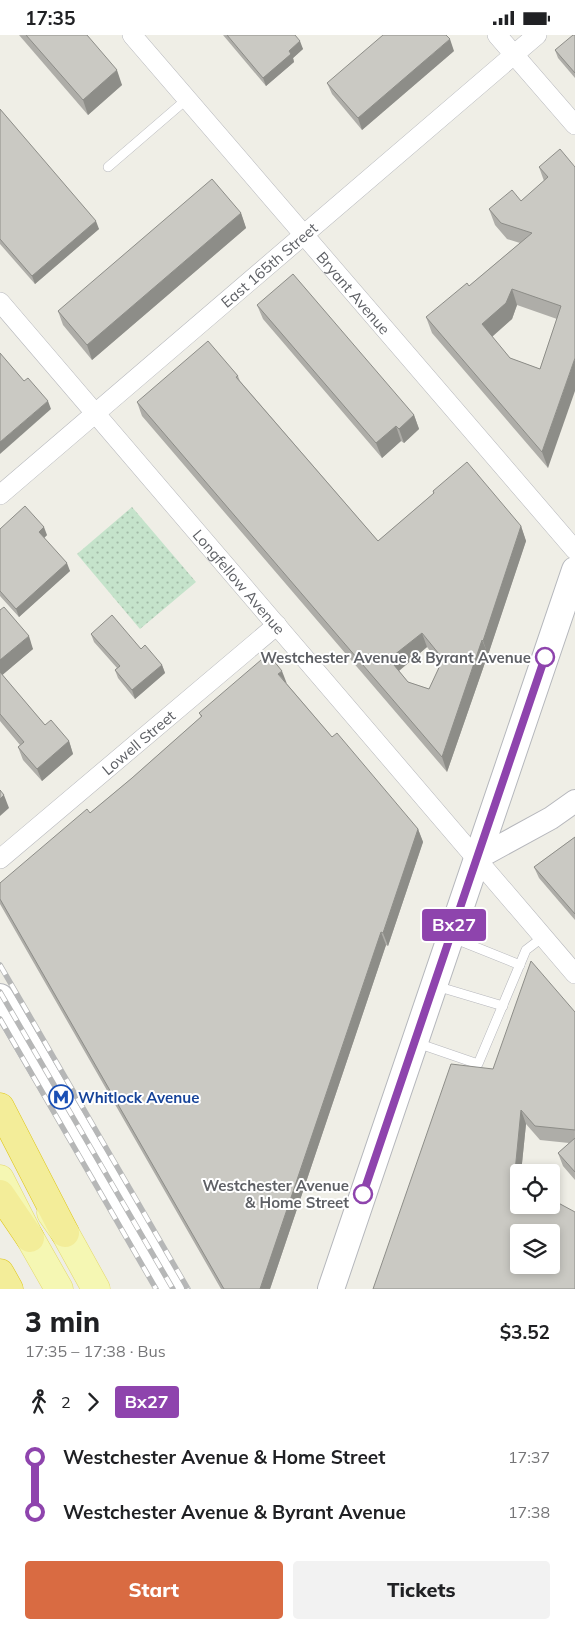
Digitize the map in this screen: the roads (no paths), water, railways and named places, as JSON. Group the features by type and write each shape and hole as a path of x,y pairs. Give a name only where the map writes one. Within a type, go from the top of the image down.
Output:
{"highway":[{"path":"0,1107 65,1233"},
{"path":"0,1194 30,1238"},
{"path":"0,1273 9,1289"}],"main road":[{"path":"331,1289 575,570"},
{"path":"0,997 170,1289"},
{"path":"0,1135 65,1233 96,1289"},
{"path":"0,1179 59,1289"}],"street":[{"name":"Bryant Avenue","path":"132,35 575,550"},
{"path":"497,35 575,125"},
{"name":"East 165th Street","path":"0,495 537,35"},
{"name":"Longfellow Avenue","path":"0,302 575,974"},
{"name":"Lowell Street","path":"0,859 277,625"},
{"path":"476,859 551,818 575,801"}],"lane":[{"path":"108,167 187,99"},
{"path":"450,937 520,965"},
{"path":"414,1042 478,1064 526,950 543,937"},
{"path":"434,985 503,1006"}],"railway":[{"path":"0,965 188,1289"},
{"path":"0,992 173,1289"},
{"path":"0,1019 156,1289"}],"place":[{"name":"Westchester Avenue & Byrant Avenue","path":"545,657"},
{"name":"Whitlock Avenue","path":"61,1097"},
{"name":"Westchester Avenue & Home Street","path":"363,1194"}]}
